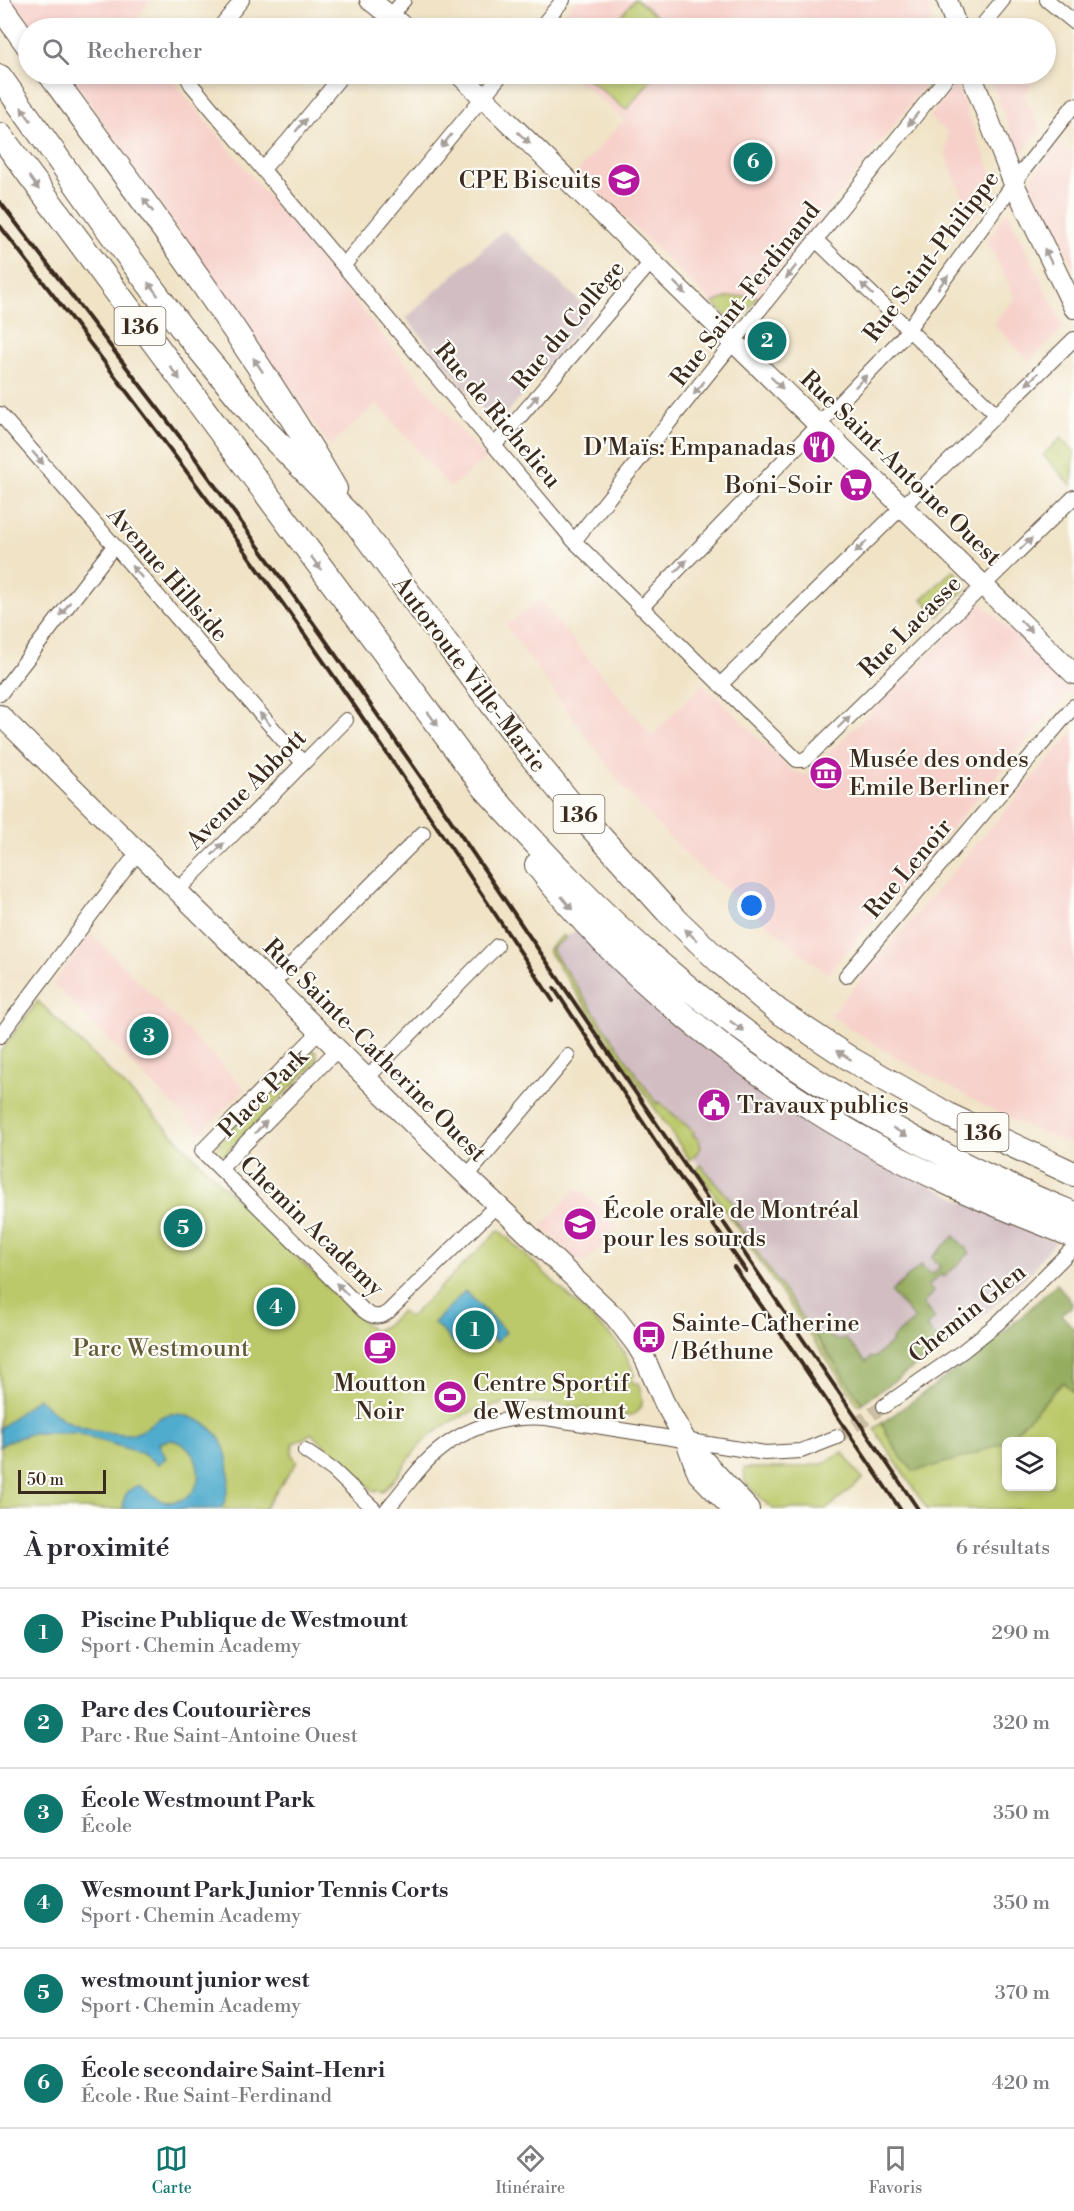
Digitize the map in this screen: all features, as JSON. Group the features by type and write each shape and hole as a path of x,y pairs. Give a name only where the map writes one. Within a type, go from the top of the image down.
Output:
{"highway":[{"path":"0,6 18,31"},
{"name":"Autoroute Ville-Marie","path":"0,77 181,327 268,433 353,519 552,782 643,885 704,947 778,1011 867,1070 912,1096 975,1129 1074,1174"},
{"path":"57,84 197,273 291,414 353,519"},
{"name":"136","path":"0,135 484,787 532,858 579,917 630,968 710,1035 787,1091 840,1125 947,1183 1069,1223"}],"main road":[{"path":"370,0 386,18"},
{"path":"947,0 953,18"},
{"name":"Rue Saint-Antoine Ouest","path":"470,84 1074,674"},
{"path":"975,84 1014,184 1074,308"},
{"name":"Rue Sainte-Catherine Ouest","path":"0,715 367,1078 627,1330 641,1351 664,1402 686,1441 698,1474 732,1509"},
{"name":"Rue Sainte-Catherine Ouest","path":"686,1441 749,1509"}],"street":[{"path":"227,18 242,0"},
{"path":"395,18 404,0"},
{"path":"548,18 563,0"},
{"path":"988,18 1003,0"},
{"path":"1047,0 1074,22"},
{"name":"Rue de Richelieu","path":"191,84 574,541 793,757 801,761"},
{"path":"262,169 335,84"},
{"path":"344,265 493,84"},
{"name":"Rue Saint-Ferdinand","path":"574,541 941,84"},
{"name":"Rue Saint-Philippe","path":"641,608 909,329 1074,105"},
{"path":"816,240 996,414"},
{"name":"Rue du Collège","path":"494,445 652,261"},
{"path":"720,685 1074,339"},
{"name":"Avenue Hillside","path":"0,414 303,763"},
{"name":"Rue Lacasse","path":"801,761 808,758 1074,496"},
{"path":"0,694 114,546"},
{"name":"Rue Lenoir","path":"846,976 1074,706"},
{"name":"Avenue Abbott","path":"177,891 346,720"},
{"path":"272,984 423,833"},
{"path":"0,1036 138,852"},
{"path":"367,1078 497,946"},
{"name":"Place Park","path":"202,1151 320,1031"},
{"name":"Place Park","path":"220,1169 338,1049"},
{"path":"467,1176 568,1056"},
{"name":"Chemin Academy","path":"202,1151 370,1316 381,1317 390,1311 497,1205"},
{"name":"Chemin Glen","path":"884,1406 963,1351 998,1323 1074,1247"},
{"path":"387,1509 438,1450 467,1432 499,1421 546,1418 748,1452 775,1454 801,1451 837,1437"},
{"path":"305,1451 333,1470 374,1509"}],"shaded area":[{"path":"12,0 150,0 138,18 26,18"},
{"path":"576,0 926,0 932,18 561,18"},
{"path":"76,84 175,84 485,459 450,488 377,403 330,446"},
{"path":"582,84 926,84 758,297 729,297 713,303 577,172 624,120"},
{"path":"956,84 996,186 968,226 956,214 965,203 946,155 948,132 929,117"},
{"path":"992,84 1031,84 1023,96 1041,129 1020,154"},
{"path":"1059,143 1074,156 1074,267 1031,186 1031,179"},
{"path":"1007,210 1064,328 1029,361 994,324 1015,298 991,249 986,244"},
{"path":"504,230 592,313 496,426 406,318"},
{"path":"539,600 652,735 703,684 792,771 806,775 982,604 1071,689 827,974 690,859 629,795 506,626"},
{"path":"1074,730 1074,1146 1008,1118 946,1085 884,1050 830,1015"},
{"path":"578,929 729,1063 797,1114 868,1156 1056,1242 1035,1268 983,1316 953,1340 875,1394 822,1344 732,1216 737,1208 692,1157 551,948"},
{"path":"91,933 245,1089 201,1133 53,984"},
{"name":"École orale de Montréal pour les sourds","path":"576,1189 580,1189 619,1227 586,1262 575,1259 541,1226"}],"green space":[{"path":"634,0 637,0 659,18 619,18"},
{"path":"594,84 648,84 626,110"},
{"path":"729,297 758,297 734,324 713,303"},
{"path":"763,325 782,342 768,358 753,340"},
{"path":"1061,438 1074,451 1072,486 1043,455"},
{"path":"953,570 965,582 965,589 939,616 922,599"},
{"path":"563,935 566,938 551,949 657,1104 659,1102 694,1132 693,1135 699,1140 701,1148 690,1160 550,954 548,949"},
{"name":"Parc Westmount","path":"38,1001 215,1178 373,1331 387,1325 401,1311 409,1318 499,1230 617,1342 635,1375 631,1377 634,1384 638,1383 642,1399 641,1407 628,1416 574,1407 524,1403 499,1405 475,1411 450,1422 426,1439 382,1492 378,1490 375,1492 311,1433 293,1443 292,1455 297,1462 264,1509 0,1509 0,1052"},
{"path":"312,1050 317,1053 317,1061 224,1155 217,1155 215,1146"},
{"path":"701,1165 737,1208 732,1216 862,1403 858,1405 697,1169"},
{"path":"954,1236 970,1253 944,1277 941,1274 928,1286 933,1292 923,1304 935,1319 926,1327 941,1344 950,1336 953,1340 862,1403 814,1333 828,1334 835,1340 845,1338 866,1362 871,1357 874,1358 915,1319 891,1292 921,1265 931,1275 940,1267 932,1257"},
{"path":"1057,1284 1072,1303 1071,1307 1062,1313 1062,1316 1074,1328 1074,1393 1063,1382 1011,1437 1002,1437 1002,1443 966,1457 915,1471 900,1456 882,1423 989,1346"},
{"path":"1063,1382 1074,1393 1074,1509 927,1509 874,1429 882,1423 887,1434 1002,1441 1002,1491 1056,1491 1056,1437 1011,1437"},
{"path":"843,1452 862,1479 827,1509 772,1509 745,1482 744,1468 790,1468 823,1464"}],"water":[{"path":"465,1291 506,1332 496,1342 480,1327 459,1348 434,1323"},
{"path":"38,1398 63,1419 78,1426 104,1432 135,1433 169,1414 187,1416 205,1424 222,1443 229,1468 227,1494 223,1506 220,1509 123,1509 126,1494 139,1485 164,1502 181,1500 191,1493 197,1483 196,1461 182,1443 171,1440 159,1443 166,1458 158,1464 141,1453 77,1433 33,1433 0,1446 0,1428"}],"tunnel":[{"path":"837,1437 884,1406"}],"railway":[{"path":"0,202 183,441 321,634 439,803 918,1509"},
{"path":"0,226 158,433 328,667 553,1001"},
{"path":"554,988 670,1163 746,1271"},
{"path":"734,1267 900,1509"}],"place":[{"name":"École secondaire Saint-Henri","path":"753,162"},
{"name":"CPE Biscuits","path":"624,180"},
{"name":"Parc des Coutourières","path":"767,341"},
{"name":"D'Maïs: Empanadas","path":"819,447"},
{"name":"Boni-Soir","path":"856,485"},
{"name":"Musée des ondes Emile Berliner","path":"826,773"},
{"name":"École Westmount Park","path":"149,1036"},
{"name":"Travaux publics","path":"714,1105"},
{"name":"École orale de Montréal pour les sourds","path":"580,1224"},
{"name":"westmount junior west","path":"183,1228"},
{"name":"Wesmount Park Junior Tennis Corts","path":"276,1307"},
{"name":"Piscine Publique de Westmount","path":"475,1330"},
{"name":"Sainte-Catherine / Béthune","path":"649,1337"},
{"name":"Moutton Noir","path":"380,1348"},
{"name":"Centre Sportif de Westmount","path":"450,1397"}]}
